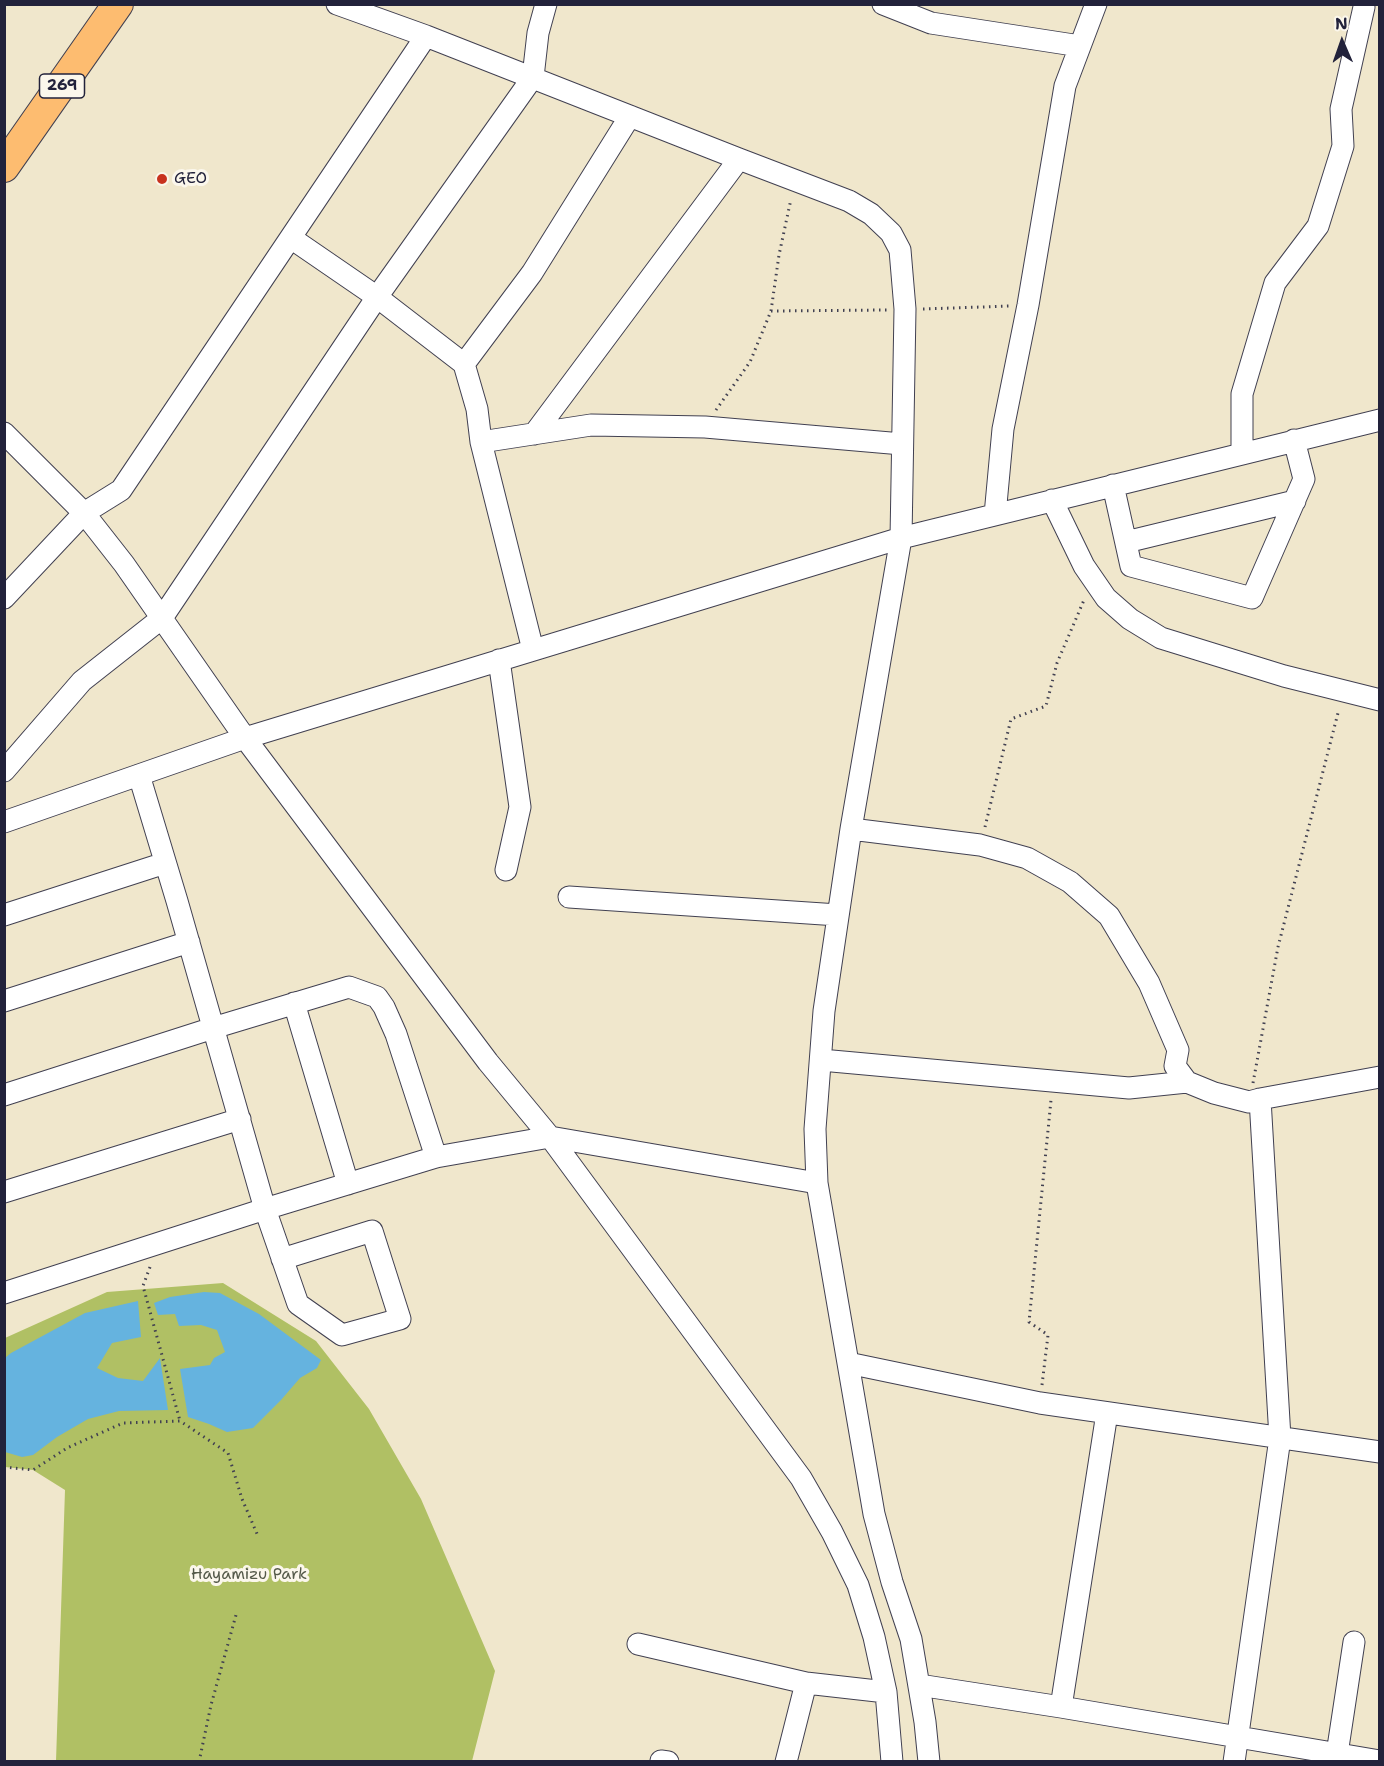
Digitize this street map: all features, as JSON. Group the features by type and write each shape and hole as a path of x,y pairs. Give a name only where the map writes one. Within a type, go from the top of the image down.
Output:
{"highway":[{"name":"269","path":"4,167 118,4"}],"street":[{"path":"337,4 533,77 849,201 871,214 891,233 900,250 905,309 902,538 850,829 824,1011 815,1129 817,1183 874,1514 911,1639 926,1722 929,1761"},
{"path":"4,771 82,681 162,618 377,297 533,77 538,33 546,4"},
{"path":"883,4 931,23 1080,46"},
{"path":"995,515 1004,429 1028,305 1065,86 1096,4"},
{"path":"1242,453 1242,394 1275,284 1318,226 1344,147 1341,109 1366,7"},
{"path":"4,598 84,513 121,490 426,36"},
{"path":"464,364 532,273 630,116"},
{"path":"534,434 739,159"},
{"path":"291,238 377,297 464,364 477,409 482,442 533,650"},
{"path":"4,822 245,738 902,538 1380,420"},
{"path":"482,442 591,425 705,427 902,444"},
{"path":"4,433 84,513 124,564 245,738 488,1062 550,1137 801,1478 832,1532 858,1585 874,1637 886,1692 892,1761"},
{"path":"1113,485 1131,566 1252,598 1304,478 1294,440"},
{"path":"1052,500 1083,566 1106,598 1130,619 1161,638 1284,676 1380,700"},
{"path":"1126,542 1294,501"},
{"path":"499,660 520,807 506,870"},
{"path":"139,775 265,1209 282,1259 298,1304 342,1335 400,1319 372,1231 282,1259"},
{"path":"850,829 980,845 1027,858 1070,882 1109,916 1149,983 1178,1050 1175,1066 1187,1082"},
{"path":"4,915 165,863"},
{"path":"569,897 838,915"},
{"path":"4,1001 189,942"},
{"path":"4,1095 349,987 377,997 384,1007 396,1034 436,1157"},
{"path":"294,1003 348,1184"},
{"path":"821,1060 1129,1088 1187,1082 1214,1093 1255,1100 1380,1077"},
{"path":"1234,1761 1280,1438 1255,1100"},
{"path":"4,1192 240,1119"},
{"path":"4,1293 436,1157 550,1137 817,1183"},
{"path":"848,1363 1040,1403 1380,1452"},
{"path":"1061,1707 1107,1413"},
{"path":"1336,1754 1354,1642"},
{"path":"638,1644 806,1683 886,1692"},
{"path":"786,1761 806,1683"},
{"path":"919,1685 1380,1761"}],"path":[{"path":"705,427 750,363 771,311 779,255 795,180"},
{"path":"980,845 1011,720 1046,706 1057,663 1093,579"},
{"path":"1255,1100 1278,947 1343,691"},
{"path":"1040,1403 1048,1335 1029,1322 1053,1081"},
{"path":"143,1287 180,1421"},
{"path":"4,1467 33,1470 67,1448 123,1424 180,1421 228,1453 242,1499 258,1536"},
{"path":"198,1761 236,1615"}],"green space":[{"name":"Hayamizu Park","path":"223,1283 316,1341 369,1409 421,1499 495,1671 472,1761 56,1761 65,1490 33,1470 5,1467 5,1338 107,1292"}],"water":[{"path":"204,1292 220,1293 259,1314 321,1360 317,1368 300,1378 253,1428 227,1432 188,1417 180,1369 210,1365 214,1358 225,1352 217,1330 201,1325 179,1326 175,1314 158,1315 154,1303 170,1297"},
{"path":"138,1301 141,1337 112,1343 97,1368 118,1378 143,1381 160,1358 168,1410 119,1411 88,1419 57,1437 33,1455 22,1457 5,1452 5,1358 85,1313"}],"place":[{"name":"GEO","path":"162,179"}]}
